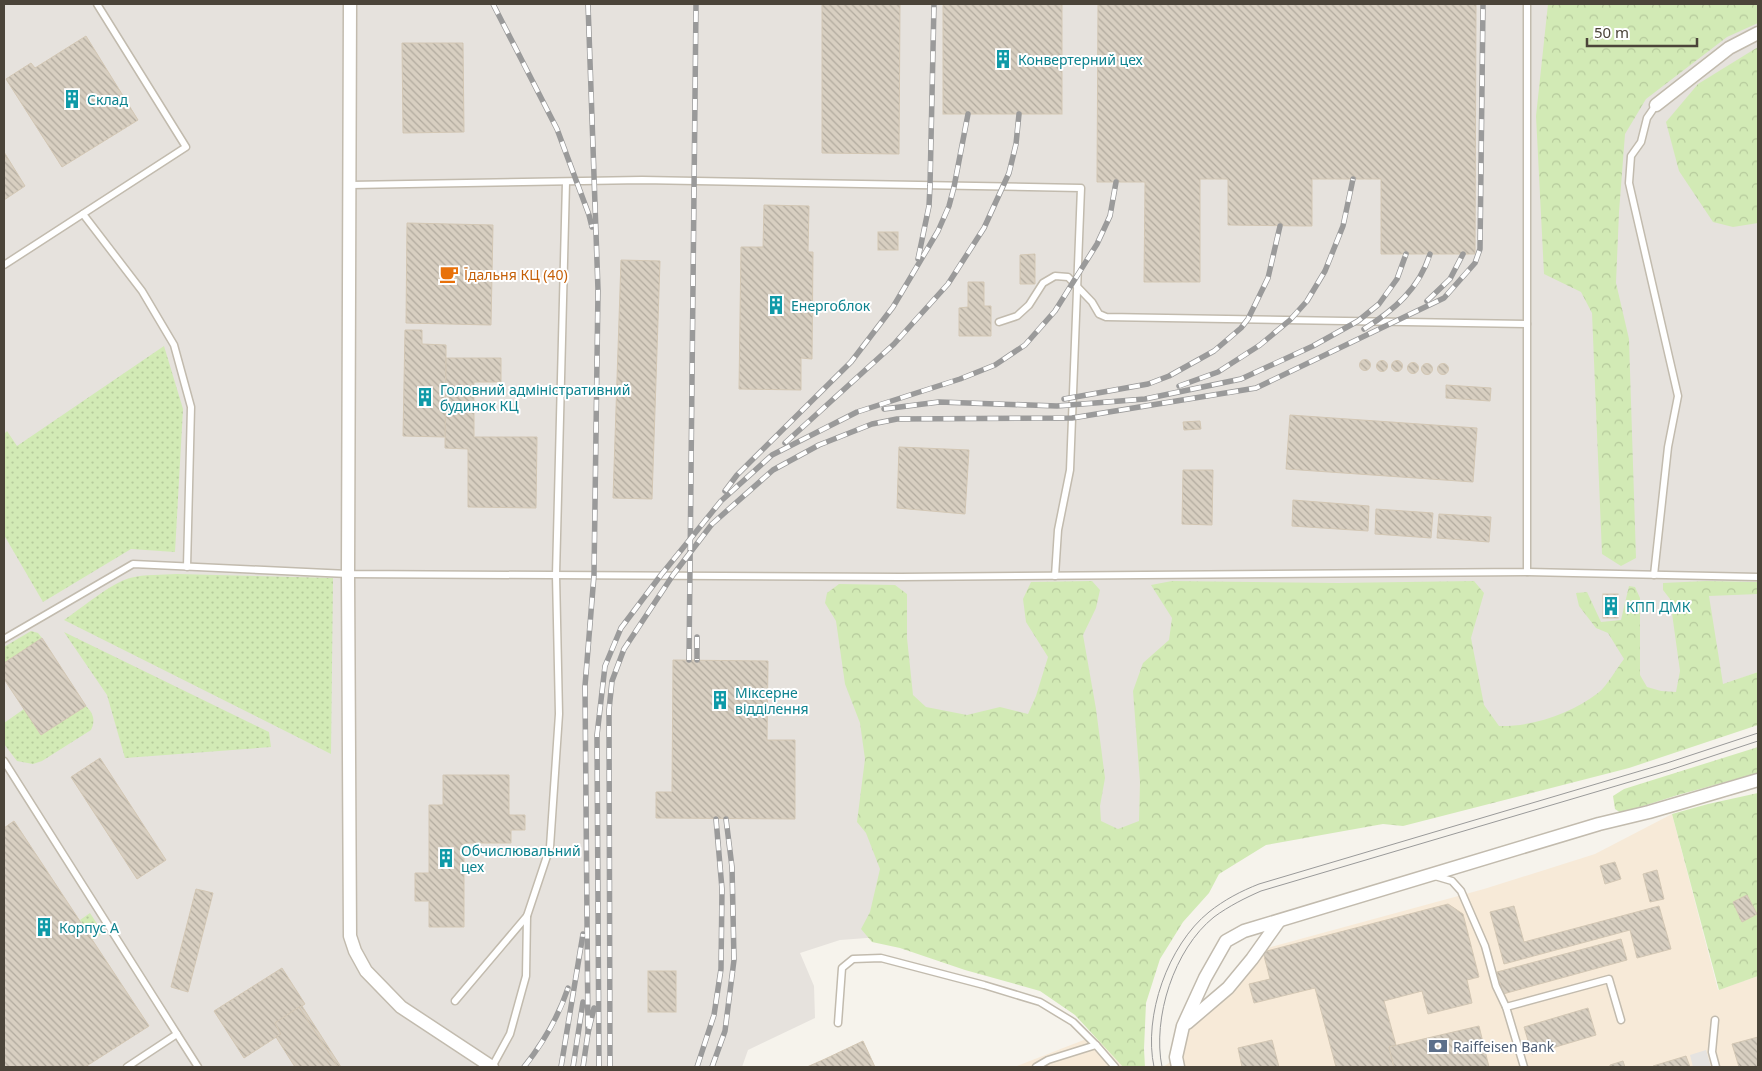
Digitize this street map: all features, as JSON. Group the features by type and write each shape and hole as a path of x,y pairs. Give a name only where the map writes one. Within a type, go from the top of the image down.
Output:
{"street":[{"path":"350,4 348,574 350,936 354,951 366,971 401,1007 492,1067"},
{"path":"1656,105 1729,48 1758,33"},
{"path":"1178,1067 1176,1057 1183,1026 1205,978 1226,941 1244,931 1600,824 1649,812 1758,780"},
{"path":"1183,1026 1228,988 1252,959 1279,921"}],"lane":[{"path":"4,264 186,147 97,4"},
{"path":"1527,4 1527,572"},
{"path":"1654,575 1668,447 1678,396 1629,183 1631,156 1641,142 1647,118 1656,105"},
{"path":"350,185 642,180 1081,188 1070,470 1058,530 1056,576"},
{"path":"492,1067 510,1034 526,976 527,916 550,847 559,714 556,575 566,182"},
{"path":"83,214 142,291 174,345 191,407 187,567"},
{"path":"999,322 1017,316 1029,305 1043,283 1055,276 1068,277 1092,302 1099,314 1106,317 1527,324"},
{"path":"4,639 134,564 348,574 1056,576 1527,572 1758,577"},
{"path":"4,760 198,1067"},
{"path":"1432,874 1452,881 1461,891 1485,946 1496,986 1506,1007 1524,1067"},
{"path":"455,1001 527,916"},
{"path":"838,1023 842,968 853,960 881,958 1040,1002 1073,1022 1115,1067"},
{"path":"1506,1007 1609,979 1621,1020"},
{"path":"1715,1020 1712,1052 1716,1067"},
{"path":"127,1067 177,1034"},
{"path":"1036,1067 1048,1060 1096,1045"}],"shaded area":[{"path":"4,4 1758,4 1758,672 1723,685 880,937 840,940 800,953 814,986 815,1018 748,1050 742,1067 4,1067"},
{"path":"1672,814 1718,990 1758,976 1758,1067 1163,1067 1182,1054 1189,1027 1264,949 1484,889 1595,854"},
{"path":"1094,1036 1123,1067 1016,1067 1017,1066"},
{"path":"1706,1050 1711,1067 1693,1067 1690,1055"}],"green space":[{"path":"1548,4 1758,4 1758,23 1727,37 1646,99 1625,134 1616,283 1629,339 1636,558 1621,566 1602,554 1592,313 1581,292 1544,274 1536,116"},
{"path":"1758,47 1758,223 1733,227 1713,222 1679,171 1666,122 1698,84"},
{"path":"164,346 183,409 175,552 131,549 43,602 4,535 4,434 7,431 17,446"},
{"path":"177,574 333,578 331,754 64,620 122,581 142,576"},
{"path":"1092,581 1100,590 1096,608 1083,635 1096,709 1105,778 1100,806 1101,821 1118,829 1139,821 1140,782 1133,691 1143,663 1169,640 1172,618 1151,585 1172,581 1338,583 1474,581 1484,593 1471,638 1484,705 1499,726 1512,726 1538,721 1576,707 1602,690 1624,659 1608,633 1596,628 1579,606 1576,593 1587,592 1601,622 1621,620 1629,586 1635,587 1640,598 1640,675 1647,687 1661,691 1676,692 1680,671 1670,599 1663,590 1663,583 1706,581 1758,582 1758,594 1709,596 1723,684 1758,672 1758,725 1629,768 1403,826 1383,824 1266,845 1219,874 1209,893 1183,922 1160,959 1146,1003 1145,1067 1123,1067 1075,1015 1040,991 965,970 900,948 872,942 861,929 870,912 880,869 866,833 857,822 865,759 860,723 845,684 836,621 825,603 827,593 839,584 895,585 907,594 907,638 913,695 926,707 967,715 1000,707 1028,714 1036,696 1048,657 1026,622 1023,599 1031,582"},
{"path":"31,631 38,633 42,638 4,663 4,647"},
{"path":"64,632 269,732 271,747 125,758 107,695"},
{"path":"86,706 93,717 91,730 42,761 33,764 17,761 4,744 4,723 24,709 41,735"},
{"path":"1758,747 1758,773 1621,813 1615,809 1613,796 1624,789"},
{"path":"1758,793 1758,976 1719,990 1672,814"},
{"path":"90,913 103,933 93,940 80,920"}],"building":[{"path":"822,4 900,4 899,154 822,153"},
{"name":"Конвертерний цех","path":"943,4 1062,4 1062,114 943,114"},
{"path":"1098,4 1476,4 1475,254 1381,254 1381,179 1312,179 1312,226 1305,226 1228,225 1228,179 1200,179 1200,282 1144,282 1145,182 1097,182"},
{"name":"Склад","path":"86,36 138,120 62,167 6,79 31,63 35,68"},
{"path":"402,43 463,43 464,132 403,133"},
{"path":"4,152 25,186 4,200"},
{"name":"Енергоблок","path":"764,205 809,206 808,252 813,252 812,359 801,358 801,390 739,389 741,247 763,247"},
{"name":"Їдальня КЦ (40)","path":"407,223 493,225 491,325 406,323"},
{"path":"878,232 898,232 898,250 878,250"},
{"path":"1035,254 1035,284 1020,284 1020,255"},
{"path":"621,260 660,261 652,499 613,498"},
{"path":"968,282 984,282 984,306 991,306 991,336 959,336 959,308 968,307"},
{"name":"Головний адміністративний будинок КЦ","path":"405,330 422,330 422,344 446,345 446,437 403,436"},
{"path":"446,358 501,358 501,382 474,382 474,437 537,437 536,508 468,507 468,449 445,448"},
{"path":"1365,359 1371,365 1365,371 1359,365"},
{"path":"1382,360 1388,366 1382,372 1376,366"},
{"path":"1397,360 1403,366 1397,372 1391,366"},
{"path":"1413,362 1419,368 1413,374 1407,368"},
{"path":"1427,363 1433,369 1427,375 1421,369"},
{"path":"1443,363 1449,369 1443,375 1437,369"},
{"path":"1446,385 1491,388 1490,401 1446,398"},
{"path":"1290,415 1477,428 1473,482 1286,469"},
{"path":"1200,421 1201,429 1184,430 1183,422"},
{"path":"899,447 969,450 965,514 897,508"},
{"path":"1183,470 1213,470 1212,525 1182,524"},
{"path":"1293,500 1369,506 1368,531 1292,526"},
{"path":"1376,509 1433,513 1431,538 1375,534"},
{"path":"1439,514 1491,517 1489,542 1437,538"},
{"name":"КПП ДМК","path":"1603,594 1618,594 1618,618 1603,618"},
{"path":"42,638 86,706 41,735 4,679 4,663"},
{"name":"Міксерне відділення","path":"673,660 768,661 767,740 795,740 795,819 656,818 656,792 672,792"},
{"path":"100,758 166,860 137,879 71,777"},
{"name":"Обчислювальний цех","path":"443,775 509,775 509,815 525,815 525,830 511,830 511,843 464,843 464,927 429,927 429,901 415,901 415,873 429,873 429,805 443,805"},
{"name":"Корпус А","path":"14,821 149,1026 85,1067 4,1067 4,828"},
{"path":"1615,862 1621,879 1605,884 1600,866"},
{"path":"1657,870 1664,899 1650,902 1643,874"},
{"path":"196,889 213,893 188,992 171,987"},
{"path":"1747,895 1757,914 1742,922 1733,902"},
{"path":"1448,904 1463,914 1479,977 1467,980 1472,1003 1428,1014 1422,991 1384,1001 1396,1045 1389,1047 1394,1067 1336,1067 1315,988 1254,1003 1249,984 1270,979 1263,952"},
{"path":"1514,906 1524,942 1659,906 1671,949 1637,958 1630,930 1504,964 1490,912"},
{"path":"1621,939 1627,960 1503,994 1497,972"},
{"path":"282,968 305,1004 275,1023 281,1034 244,1058 214,1011"},
{"path":"648,971 676,971 676,1012 648,1012"},
{"path":"302,1006 341,1067 338,1067 299,1007"},
{"path":"299,1007 338,1067 295,1067 276,1037 281,1034 275,1023"},
{"path":"1588,1008 1596,1035 1532,1054 1524,1027"},
{"name":"Raiffeisen Bank","path":"1479,1026 1489,1067 1394,1067 1389,1047"},
{"path":"1758,1037 1758,1067 1739,1067 1732,1044"},
{"path":"1272,1040 1279,1067 1242,1067 1238,1048"},
{"path":"863,1041 875,1067 807,1067 825,1059"},
{"path":"1686,1056 1690,1067 1653,1066"},
{"path":"1623,1061 1625,1067 1610,1067 1610,1065"}],"tram line":[{"path":"1154,1067 1152,1026 1162,983 1171,962 1194,926 1209,912 1233,896 1259,884 1667,763 1758,733"},
{"path":"1162,1067 1160,1027 1169,986 1177,966 1200,931 1214,917 1237,902 1261,891 1670,770 1758,741"}],"railway":[{"path":"493,4 557,129 592,227"},
{"path":"588,4 598,290 594,575 585,686 588,1033 594,1008"},
{"path":"689,660 696,4"},
{"path":"918,259 929,206 934,4"},
{"path":"610,1067 609,710 612,681 624,649 673,575 712,524 773,470 819,445 872,424 897,419 1072,418 1256,388 1444,298 1475,263 1480,249 1483,4"},
{"path":"725,491 737,475 851,362 893,307 938,231 949,206 968,114"},
{"path":"785,443 894,344 948,284 984,228 1009,173 1016,144 1019,114"},
{"path":"1179,386 1218,372 1260,345 1290,320 1307,301 1325,271 1343,226 1353,179"},
{"path":"599,1067 597,735 605,666 621,628 721,501 772,455 857,412 960,379 995,365 1025,345 1055,311 1097,244 1110,216 1116,182"},
{"path":"1064,399 1148,384 1169,376 1214,351 1241,328 1248,319 1268,278 1280,226"},
{"path":"884,409 939,402 1057,406 1145,399 1241,379 1313,346 1358,321 1379,304 1397,279 1406,254"},
{"path":"1364,329 1404,298 1419,278 1430,254"},
{"path":"1427,301 1450,279 1463,254"},
{"path":"697,637 697,660"},
{"path":"697,1067 714,1015 721,969 722,889 716,819"},
{"path":"712,1067 725,1031 734,960 732,867 726,819"},
{"path":"561,1067 583,934"},
{"path":"524,1067 549,1030 560,1010 568,988"},
{"path":"573,1067 583,1002"},
{"path":"583,1067 588,1033"}],"place":[{"name":"Конвертерний цех","path":"1003,59"},
{"name":"Склад","path":"72,99"},
{"name":"Їдальня КЦ (40)","path":"449,274"},
{"name":"Енергоблок","path":"776,305"},
{"name":"Головний адміністративний будинок КЦ","path":"425,397"},
{"name":"КПП ДМК","path":"1611,606"},
{"name":"Міксерне відділення","path":"720,700"},
{"name":"Обчислювальний цех","path":"446,858"},
{"name":"Корпус А","path":"44,927"},
{"name":"Raiffeisen Bank","path":"1438,1046"}]}
